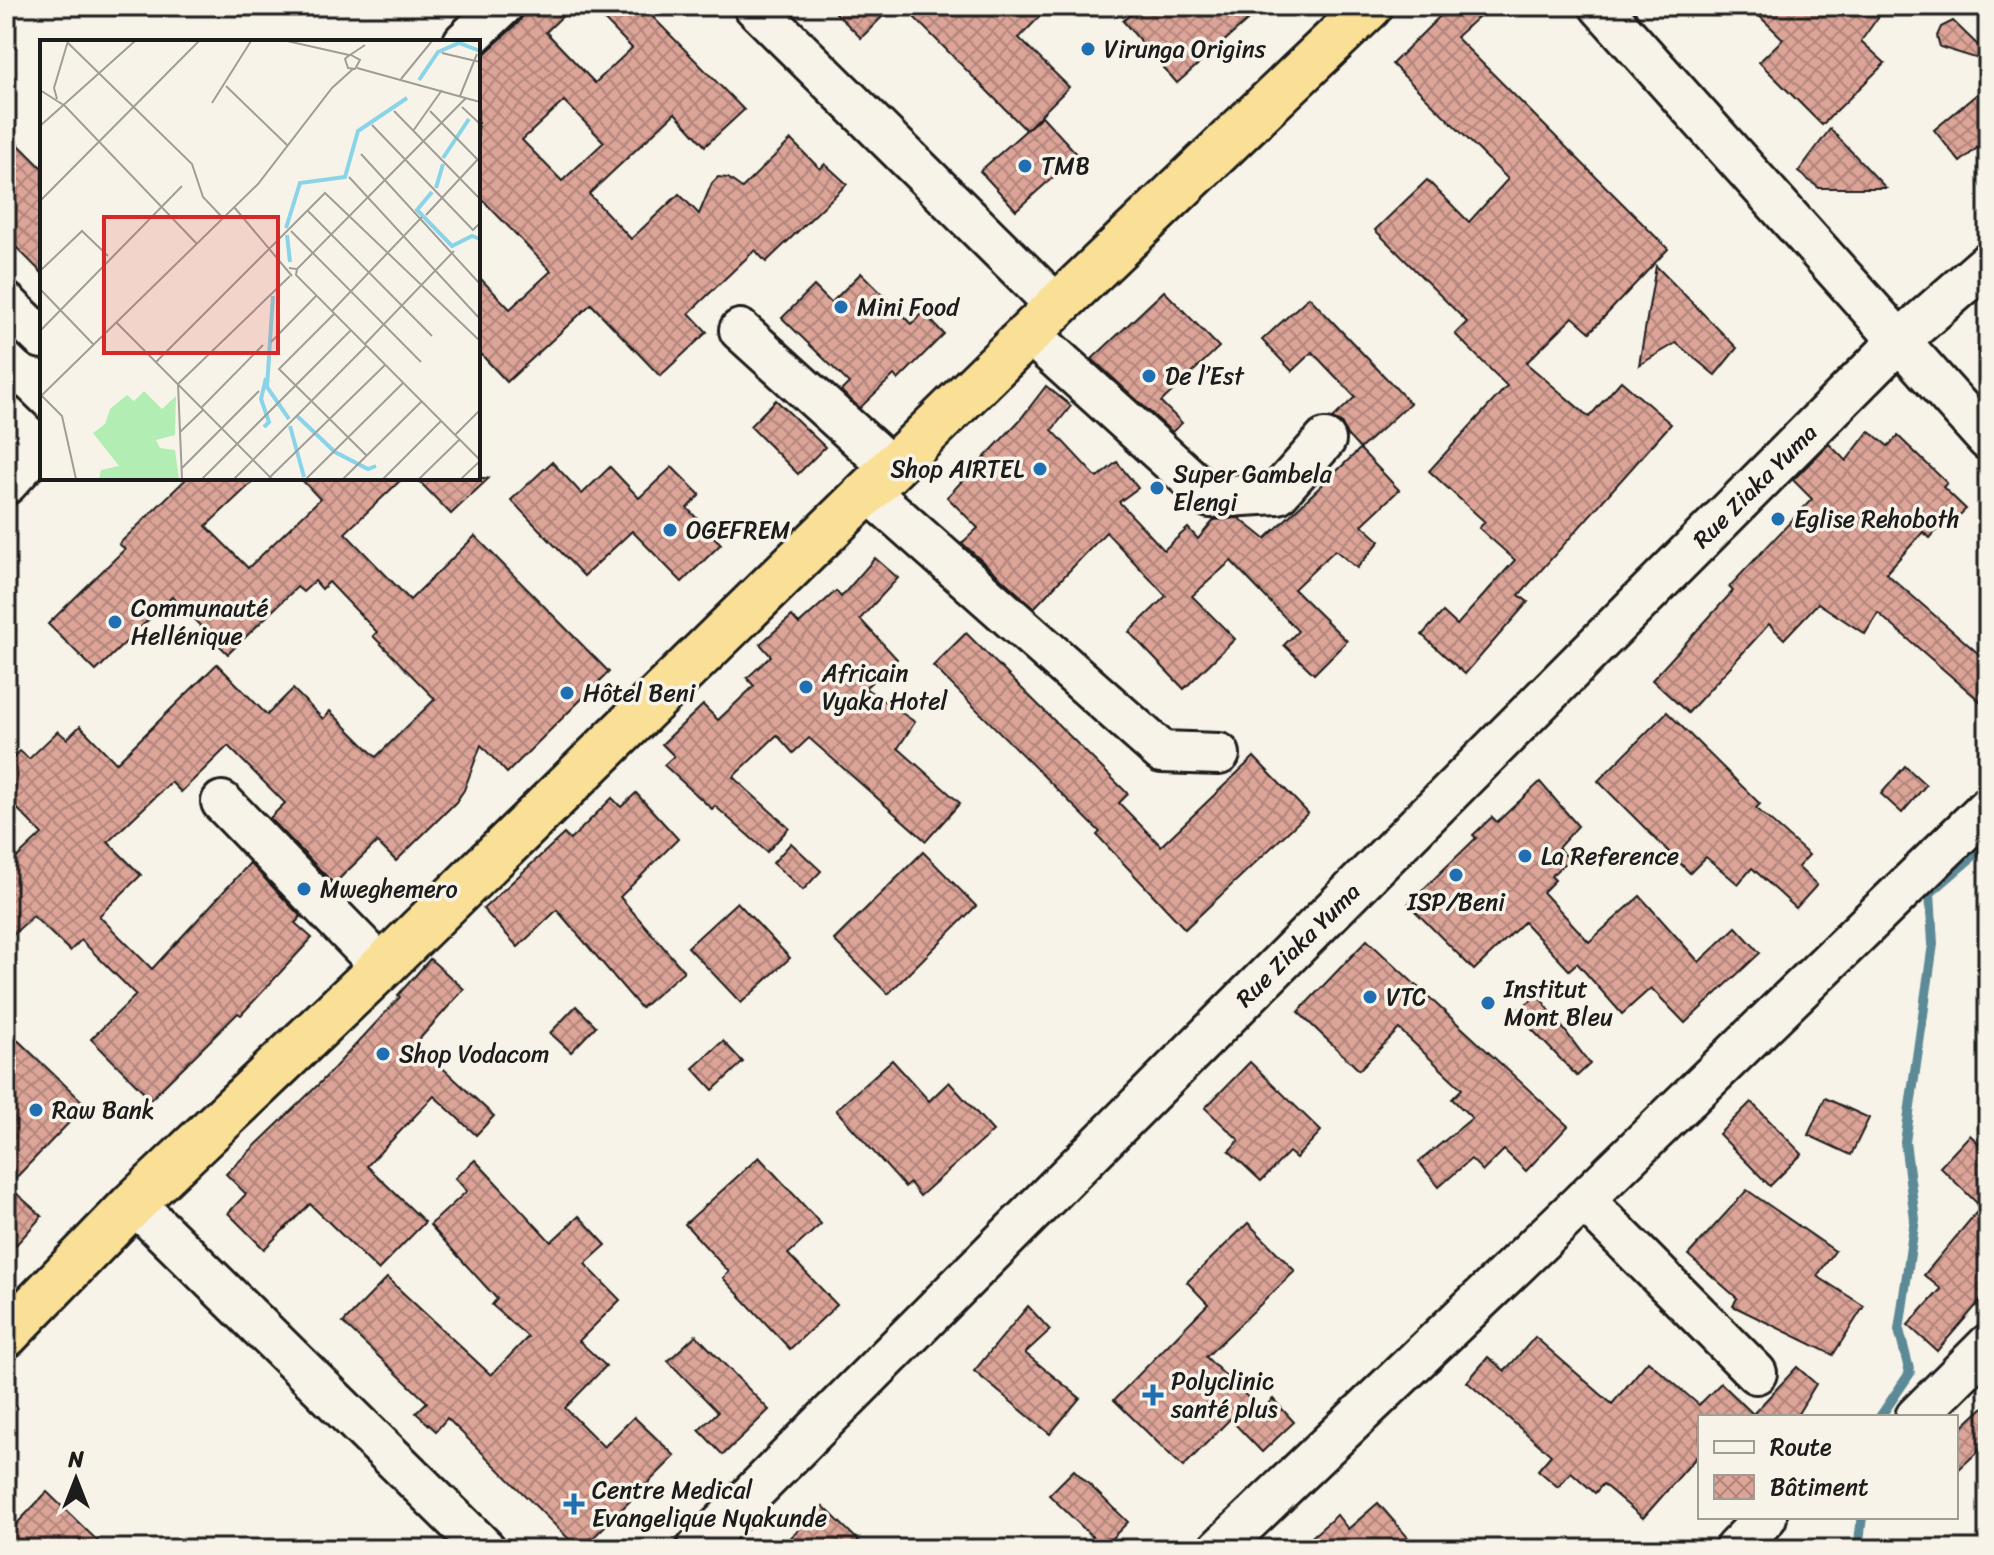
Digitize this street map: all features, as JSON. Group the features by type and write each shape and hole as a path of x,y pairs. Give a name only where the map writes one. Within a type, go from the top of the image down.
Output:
{"highway":[{"path":"6,1335 134,1203 382,967 1361,9"}],"street":[{"path":"466,40 502,6"},
{"path":"754,6 1210,497 1278,493 1325,440"},
{"path":"1600,6 1988,440"},
{"name":"Rue Ziaka Yuma","path":"697,1549 1899,341 1988,263"},
{"path":"6,303 40,336"},
{"path":"740,330 880,480 1162,752 1219,754"},
{"path":"6,416 40,446 6,484"},
{"path":"222,802 382,967"},
{"path":"1219,1549 1988,807"},
{"path":"1584,1200 1756,1373"},
{"path":"134,1203 485,1549"},
{"path":"1918,1415 1988,1345"},
{"path":"1735,1549 1764,1519"}],"building":[{"path":"530,6 573,6 546,32 595,83 632,48 591,6 642,6 744,110 705,146 675,113 589,194 631,239 679,194 699,214 712,183 718,177 728,178 742,188 791,140 820,169 825,164 847,184 766,262 755,250 689,313 707,332 660,376 591,304 507,382 480,353 480,278 510,309 551,271 480,197 480,58 518,23","holes":["564,101 604,142 562,181 522,140"]},
{"path":"829,6 893,6 861,38"},
{"path":"903,6 1050,6 1019,38 1069,87 1026,130"},
{"path":"1140,6 1264,6 1177,83 1123,21"},
{"path":"1450,6 1490,6 1456,37 1668,249 1590,332 1573,317 1526,363 1589,417 1621,381 1671,424 1519,595 1528,602 1465,674 1422,635 1443,612 1457,625 1515,560 1479,528 1485,522 1429,471 1507,386 1455,334 1467,322 1375,230 1427,180 1469,222 1508,179 1392,64"},
{"path":"1749,6 1886,6 1861,41 1885,63 1822,125 1759,62 1783,39"},
{"path":"1953,21 1988,55 1988,62 1940,47 1937,36 1941,27"},
{"path":"1988,85 1988,139 1960,162 1934,130"},
{"path":"1042,116 1078,155 1016,210 980,171"},
{"path":"1830,129 1886,188 1819,188 1798,172"},
{"path":"6,132 40,166 40,271 6,237"},
{"path":"1656,266 1737,348 1715,375 1676,343 1639,365"},
{"path":"861,273 912,324 923,312 944,334 898,380 894,375 860,408 841,391 849,383 782,318 814,286 831,303"},
{"path":"1164,291 1219,347 1161,402 1182,423 1172,432 1092,359"},
{"path":"1309,297 1410,403 1360,449 1341,423 1332,419 1355,397 1312,352 1292,371 1262,340"},
{"path":"1046,386 1071,406 1052,430 1097,478 1117,462 1138,488 1119,502 1164,550 1188,528 1198,539 1214,520 1239,518 1265,539 1360,449 1399,490 1362,525 1380,541 1357,568 1335,550 1294,589 1347,641 1314,674 1284,645 1298,631 1231,561 1192,596 1235,639 1184,689 1129,632 1166,596 1106,532 1034,608 962,543 978,528 947,497 1019,421"},
{"path":"776,400 825,447 798,474 750,426"},
{"path":"1869,431 1888,446 1898,436 1947,483 1943,487 1966,509 1947,527 1943,523 1930,538 1923,532 1886,573 1988,662 1988,708 1878,613 1865,634 1818,603 1784,639 1769,624 1688,713 1652,680 1733,591 1729,587 1812,499 1793,480 1829,444 1846,461"},
{"path":"552,462 582,494 610,467 639,498 672,467 700,495 687,508 721,544 682,582 632,531 584,576 511,500"},
{"path":"489,478 451,514 418,480"},
{"path":"185,480 255,480 206,526 248,568 320,499 302,480 401,480 345,533 410,600 475,536 609,672 507,773 481,745 464,790 456,802 396,861 377,842 334,884 270,818 285,803 228,746 181,792 171,782 108,842 141,875 99,916 152,969 250,863 301,917 295,923 312,938 241,1015 238,1013 151,1099 91,1039 136,995 81,940 70,951 33,916 6,941 6,868 42,834 6,797 6,765 20,751 29,759 58,731 67,739 80,726 116,763 217,664 267,715 293,689 323,719 330,711 376,757 435,699 373,636 377,632 329,582 322,589 315,581 303,592 297,587 228,654 172,597 96,671 48,624 125,549 119,544"},
{"path":"875,558 898,578 860,619 897,659 865,688 915,722 898,748 960,803 926,841 809,738 793,753 777,735 733,777 789,828 767,852 715,806 712,809 664,765 674,756 662,744 703,705 718,720 754,686 747,678 771,656 760,644 792,616 799,624 836,591 841,597"},
{"path":"966,633 1128,794 1119,803 1161,846 1254,757 1308,813 1185,929 1097,835 1100,832 933,666"},
{"path":"1667,712 1760,804 1756,808 1809,855 1798,867 1817,885 1796,908 1752,868 1738,884 1706,857 1690,873 1598,781"},
{"path":"1905,766 1926,785 1902,813 1881,794"},
{"path":"1540,782 1578,826 1558,848 1569,859 1551,876 1555,880 1543,892 1589,942 1640,896 1699,962 1736,927 1760,953 1685,1023 1651,988 1622,1014 1577,963 1569,970 1524,922 1474,970 1408,904 1476,838 1473,835 1492,817 1497,822"},
{"path":"636,793 678,839 620,897 684,971 641,1008 557,910 518,947 483,909 564,834 570,840 612,798 621,807"},
{"path":"791,843 821,871 803,890 773,863"},
{"path":"923,852 976,906 888,994 834,940"},
{"path":"737,902 790,958 741,1003 688,947"},
{"path":"1367,940 1568,1126 1526,1171 1504,1150 1483,1171 1471,1159 1439,1187 1419,1162 1472,1118 1452,1099 1462,1089 1399,1029 1359,1070 1298,1012"},
{"path":"430,959 464,989 416,1043 494,1116 476,1135 434,1096 367,1166 425,1222 378,1270 310,1204 264,1249 228,1213 246,1194 226,1174 322,1081 400,997 398,995"},
{"path":"1538,995 1590,1064 1577,1076 1515,1012"},
{"path":"576,1006 596,1026 571,1052 550,1033"},
{"path":"6,1029 86,1105 8,1186 42,1216 6,1256"},
{"path":"723,1041 743,1062 713,1090 693,1068"},
{"path":"892,1060 929,1101 949,1082 993,1131 920,1196 910,1183 905,1187 836,1110"},
{"path":"1250,1062 1321,1131 1296,1158 1289,1152 1261,1181 1229,1151 1239,1140 1205,1108"},
{"path":"1825,1098 1869,1118 1851,1155 1808,1135"},
{"path":"1751,1102 1802,1154 1770,1186 1719,1134"},
{"path":"1970,1135 1988,1152 1988,1292 1937,1351 1908,1325 1941,1289 1924,1275 1981,1207 1940,1167"},
{"path":"759,1157 821,1224 788,1254 837,1305 790,1349 723,1278 729,1272 685,1224"},
{"path":"475,1160 551,1242 579,1216 606,1245 585,1264 620,1300 579,1341 606,1366 565,1408 604,1447 634,1417 675,1456 582,1549 447,1418 436,1431 416,1413 427,1402 343,1323 387,1278 491,1375 528,1337 492,1305 497,1299 430,1225 467,1191 455,1178"},
{"path":"1747,1190 1835,1251 1817,1276 1864,1306 1833,1355 1733,1306 1737,1298 1688,1255"},
{"path":"1248,1223 1295,1271 1206,1357 1261,1410 1273,1399 1294,1422 1262,1452 1230,1419 1183,1467 1114,1400 1208,1304 1187,1282"},
{"path":"1028,1306 1050,1330 1025,1353 1080,1398 1050,1434 974,1371"},
{"path":"696,1335 769,1410 723,1455 699,1430 718,1412 668,1361"},
{"path":"1535,1337 1612,1404 1648,1361 1699,1405 1721,1383 1753,1414 1797,1367 1816,1384 1797,1415 1698,1415 1698,1455 1643,1518 1603,1484 1595,1493 1571,1472 1558,1487 1538,1470 1551,1455 1467,1382 1488,1357 1505,1371"},
{"path":"1988,1403 1988,1442 1958,1470 1958,1431"},
{"path":"1074,1470 1128,1522 1103,1547 1049,1495"},
{"path":"47,1492 106,1549 6,1549 6,1535"},
{"path":"1378,1503 1418,1549 1298,1549 1337,1515 1348,1529"},
{"path":"823,1506 867,1549 779,1549"}],"waterway":[{"path":"1881,1415 1910,1373 1899,1330 1915,1219 1905,1142 1933,944 1930,893 1988,843"},
{"path":"1858,1549 1862,1519"}],"place":[{"name":"Virunga Origins","path":"1088,49"},
{"name":"TMB","path":"1025,166"},
{"name":"Mini Food","path":"841,307"},
{"name":"De l’Est","path":"1149,376"},
{"name":"Shop AIRTEL","path":"1040,469"},
{"name":"Super Gambela Elengi","path":"1157,488"},
{"name":"Eglise Rehoboth","path":"1778,519"},
{"name":"OGEFREM","path":"670,530"},
{"name":"Communauté Hellénique","path":"115,622"},
{"name":"Africain Vyaka Hotel","path":"806,687"},
{"name":"Hôtel Beni","path":"567,693"},
{"name":"La Reference","path":"1525,856"},
{"name":"ISP/Beni","path":"1456,875"},
{"name":"Mweghemero","path":"304,889"},
{"name":"VTC","path":"1370,997"},
{"name":"Institut Mont Bleu","path":"1488,1003"},
{"name":"Shop Vodacom","path":"383,1054"},
{"name":"Raw Bank","path":"36,1110"},
{"name":"Polyclinic santé plus","path":"1153,1395"},
{"name":"Centre Medical Evangelique Nyakunde","path":"574,1504"}]}
